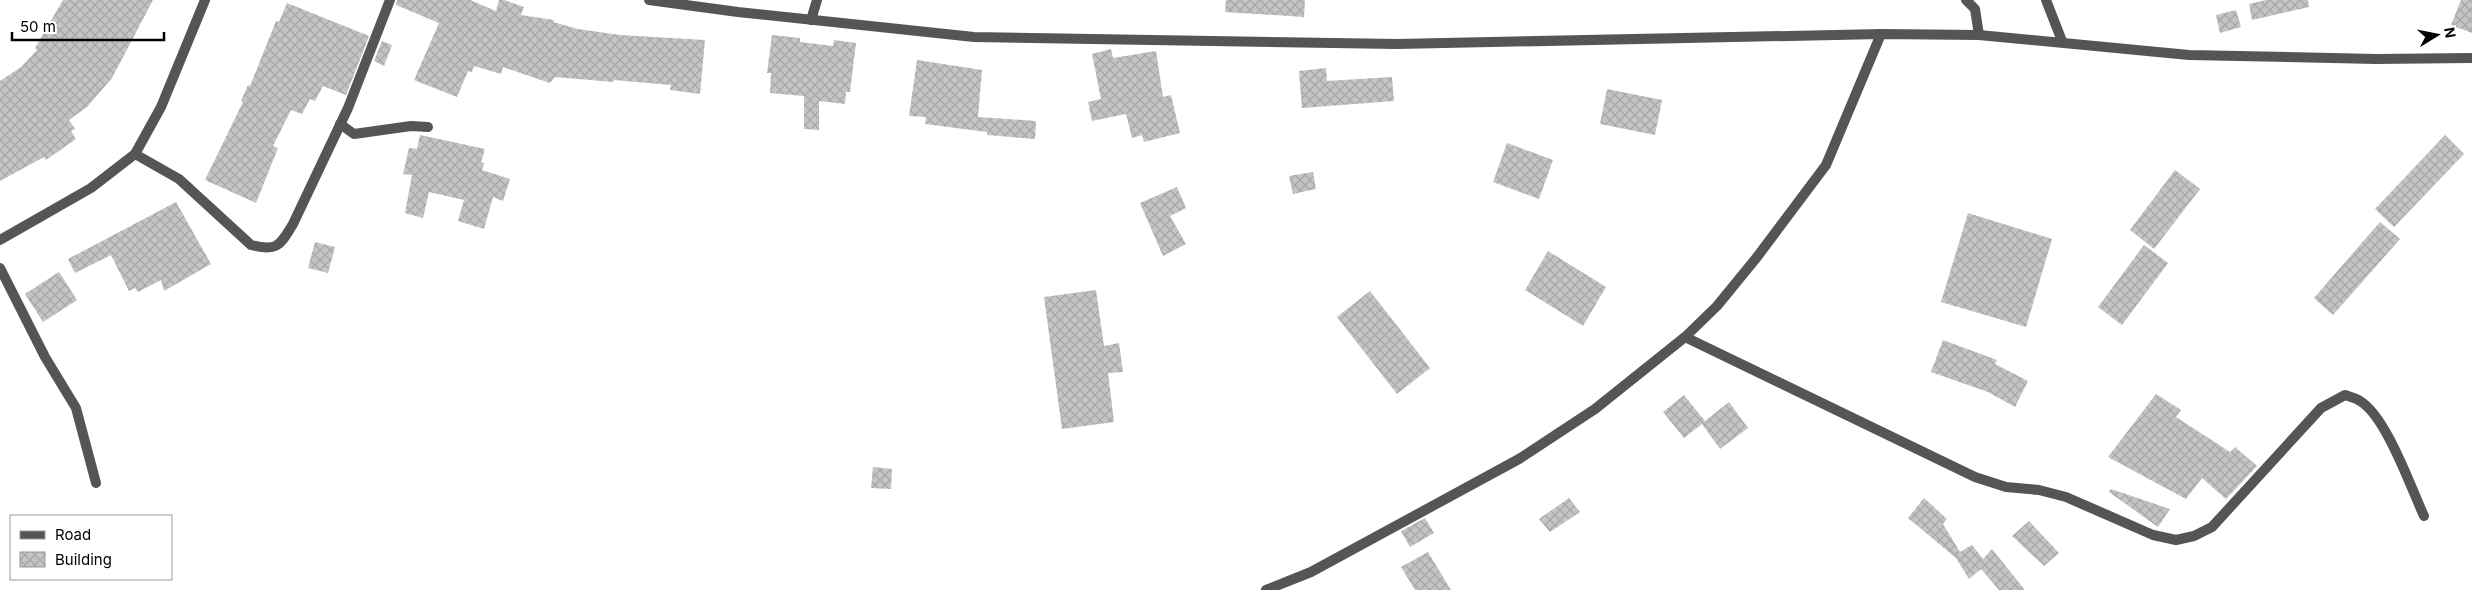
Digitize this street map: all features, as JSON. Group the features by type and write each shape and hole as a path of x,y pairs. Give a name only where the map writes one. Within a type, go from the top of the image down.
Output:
{"street":[{"path":"0,240 91,188 135,154 161,107 205,0"},
{"path":"135,154 178,179 251,245 266,249 275,247 284,241 340,124 390,0"},
{"path":"648,0 974,37 1397,44 1882,34 1979,36 2062,42 2189,55 2376,59 2472,58"},
{"path":"811,20 817,0"},
{"path":"1966,0 1975,9 1979,36"},
{"path":"2046,0 2062,42"},
{"path":"1266,590 1311,572 1519,459 1595,409 1684,336 1722,299 1826,165 1882,34"},
{"path":"340,124 354,134 411,126 428,127"},
{"path":"0,268 45,357 76,408 96,483"},
{"path":"1684,336 1975,477 2006,487 2039,490 2066,497 2153,535 2176,540 2194,536 2212,527 2321,408 2345,396 2360,401 2373,413 2395,450 2424,516"}],"building":[{"path":"63,0 153,0 112,78 87,107 69,120 75,129 71,131 76,139 46,160 44,157 0,181 0,81 21,67 37,50 35,48"},
{"path":"397,0 470,0 496,11 499,0 504,0 524,7 521,15 554,20 553,22 578,29 620,35 705,40 700,94 670,90 671,85 614,80 613,82 555,77 550,83 503,67 501,74 474,66 472,72 468,71 457,97 414,80 439,23 396,5"},
{"path":"1226,0 1305,0 1304,17 1225,12"},
{"path":"2266,0 2308,0 2309,7 2252,20 2249,4"},
{"path":"2461,0 2472,0 2472,33 2451,25"},
{"path":"287,3 369,36 346,95 323,86 315,101 310,99 302,114 291,110 273,146 278,148 256,203 205,180 243,102 241,101 248,85 250,86 276,21 279,22"},
{"path":"2236,10 2241,27 2220,33 2216,15"},
{"path":"772,35 800,38 800,42 833,46 834,40 856,43 850,92 846,92 845,104 819,101 819,130 804,129 804,96 770,93 771,73 767,73"},
{"path":"382,41 392,45 384,66 374,61"},
{"path":"1111,49 1113,58 1156,51 1163,97 1171,95 1180,133 1144,142 1142,135 1132,138 1126,114 1092,121 1088,102 1101,99 1092,54"},
{"path":"917,60 982,70 978,117 1036,121 1035,139 987,135 987,132 925,124 926,117 909,116"},
{"path":"1326,68 1327,81 1392,77 1394,101 1302,108 1299,71"},
{"path":"1607,89 1662,100 1655,135 1600,124"},
{"path":"420,135 485,149 481,162 484,163 482,170 510,179 503,201 493,197 484,229 458,221 464,200 429,192 423,218 405,213 412,175 403,174 409,148 417,149"},
{"path":"2445,135 2464,154 2394,227 2375,209"},
{"path":"1507,143 1553,160 1539,199 1493,182"},
{"path":"2175,170 2200,189 2154,249 2130,230"},
{"path":"1313,172 1316,189 1293,194 1289,176"},
{"path":"1177,187 1186,208 1170,216 1186,244 1163,256 1140,203"},
{"path":"176,202 211,264 164,291 161,280 138,292 135,288 129,291 111,255 75,273 68,259"},
{"path":"1968,213 2052,239 2026,327 1941,302"},
{"path":"2380,222 2400,239 2333,315 2314,298"},
{"path":"315,242 335,247 328,273 308,268"},
{"path":"2144,245 2168,263 2122,325 2098,307"},
{"path":"1548,251 1606,287 1583,326 1525,290"},
{"path":"59,272 77,300 43,322 25,294"},
{"path":"1096,290 1104,346 1119,343 1123,372 1108,373 1114,422 1062,429 1044,297"},
{"path":"1370,291 1430,368 1397,394 1337,317"},
{"path":"1943,340 1997,360 1995,364 2028,381 2015,407 1988,392 1931,372"},
{"path":"2156,394 2181,410 2176,417 2230,452 2235,447 2257,466 2226,499 2202,478 2186,499 2108,457"},
{"path":"1684,395 1705,421 1729,402 1748,428 1720,449 1702,424 1684,438 1663,412"},
{"path":"873,467 892,469 891,489 871,488"},
{"path":"2111,489 2170,509 2158,527 2109,492"},
{"path":"1569,498 1580,512 1550,532 1539,519"},
{"path":"1924,498 1947,519 1943,524 1960,552 1972,545 1983,559 1992,549 2025,590 1999,590 1981,569 1969,579 1956,558 1908,518"},
{"path":"1425,518 1434,533 1410,547 1401,531"},
{"path":"2029,521 2059,553 2044,566 2012,536"},
{"path":"1428,552 1451,590 1415,590 1401,567"}]}
